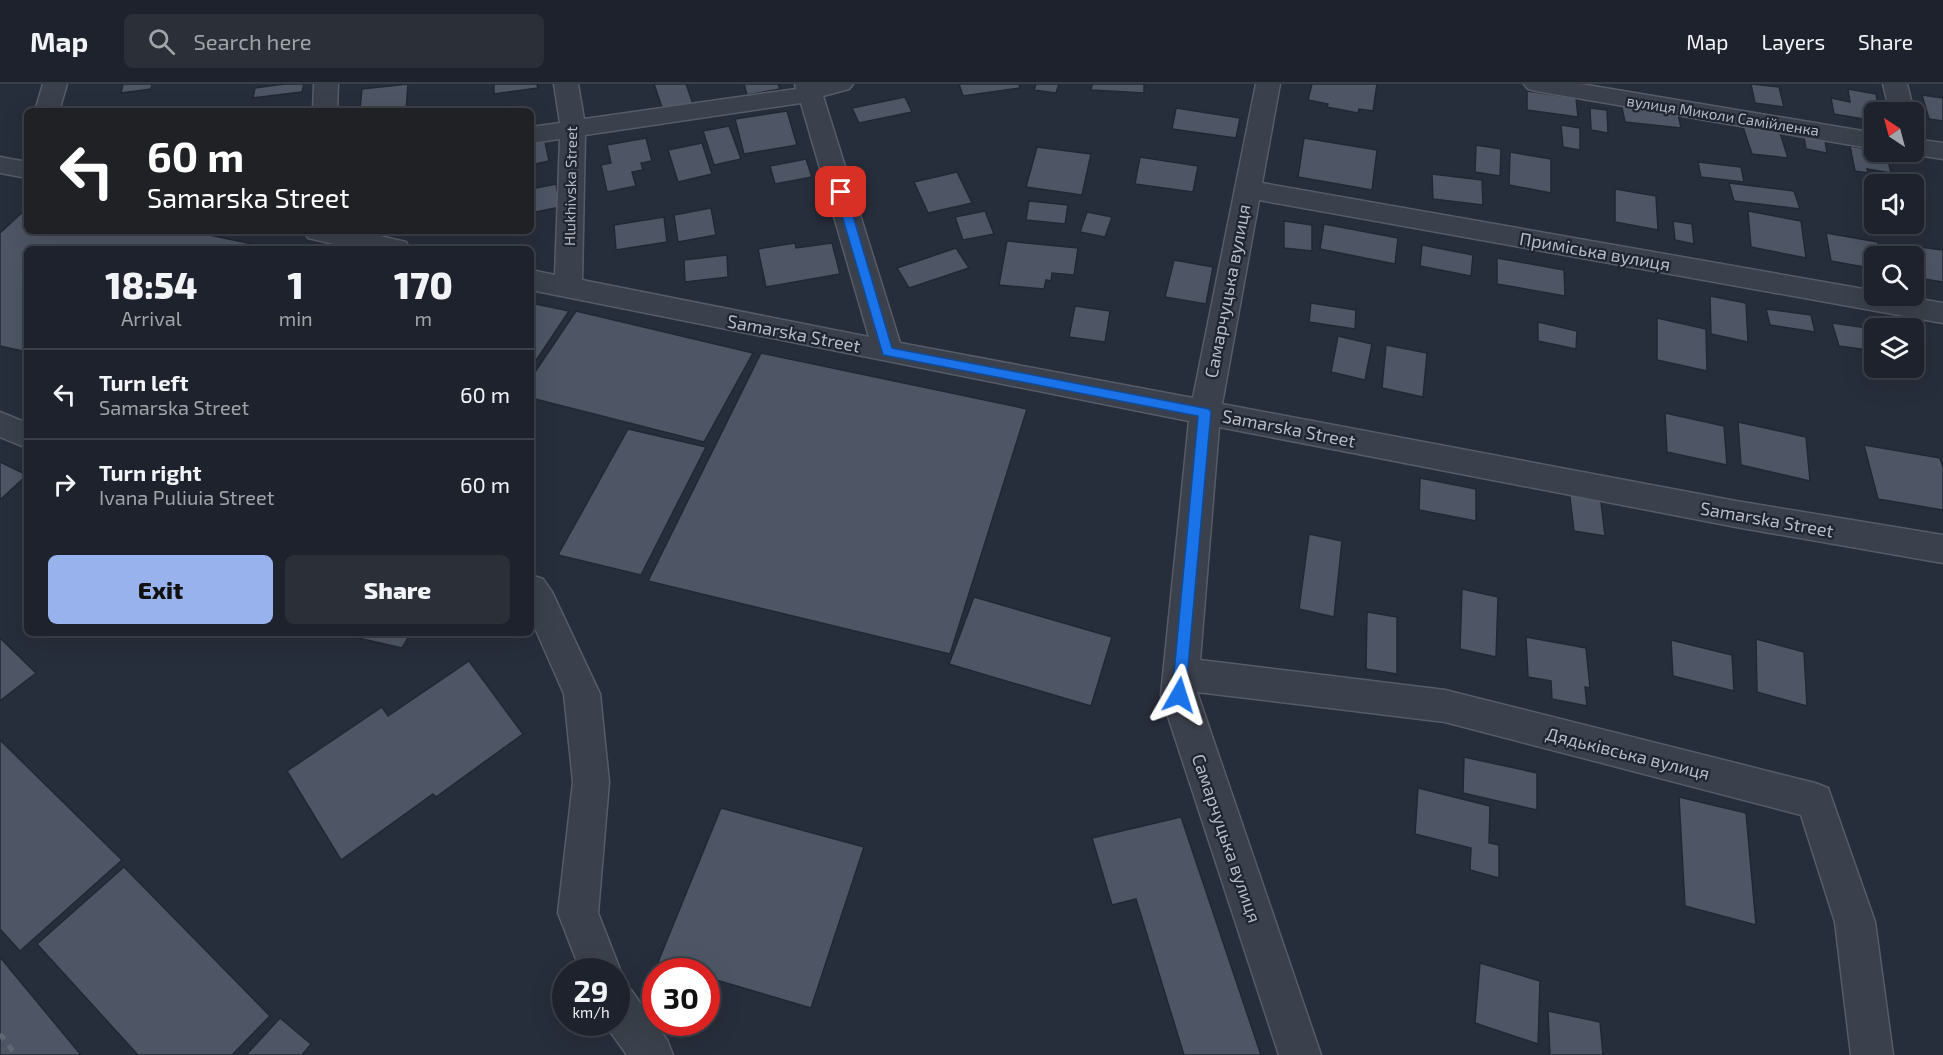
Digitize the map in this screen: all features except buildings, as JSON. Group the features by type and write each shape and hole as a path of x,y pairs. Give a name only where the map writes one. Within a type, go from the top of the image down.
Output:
{"street":[{"path":"48,108 55,84"},
{"path":"325,108 326,84"},
{"name":"Hlukhivska Street","path":"566,84 573,130 568,288"},
{"path":"534,135 841,84"},
{"name":"Самарчуцька вулиця","path":"1268,84 1205,412 1179,695 1300,1055"},
{"name":"вулиця Миколи Самійленка","path":"1536,84 1864,139"},
{"path":"1895,84 1900,102"},
{"path":"809,89 888,352"},
{"path":"1924,148 1943,151"},
{"path":"0,165 24,169"},
{"name":"Приміська вулиця","path":"1246,189 1943,313"},
{"path":"330,234 383,246"},
{"name":"Samarska Street","path":"534,281 888,352 1736,514 1943,549"},
{"path":"0,424 24,435"},
{"path":"534,593 582,694 591,782 578,913 596,958"},
{"name":"Дядьківська вулиця","path":"1182,674 1445,706 1815,801 1855,922 1872,1055"},
{"path":"630,1024 652,1055"}],"railway":[{"path":"0,1034 16,1055"}],"route":[{"path":"841,192 888,352 1205,412 1179,695"}]}
